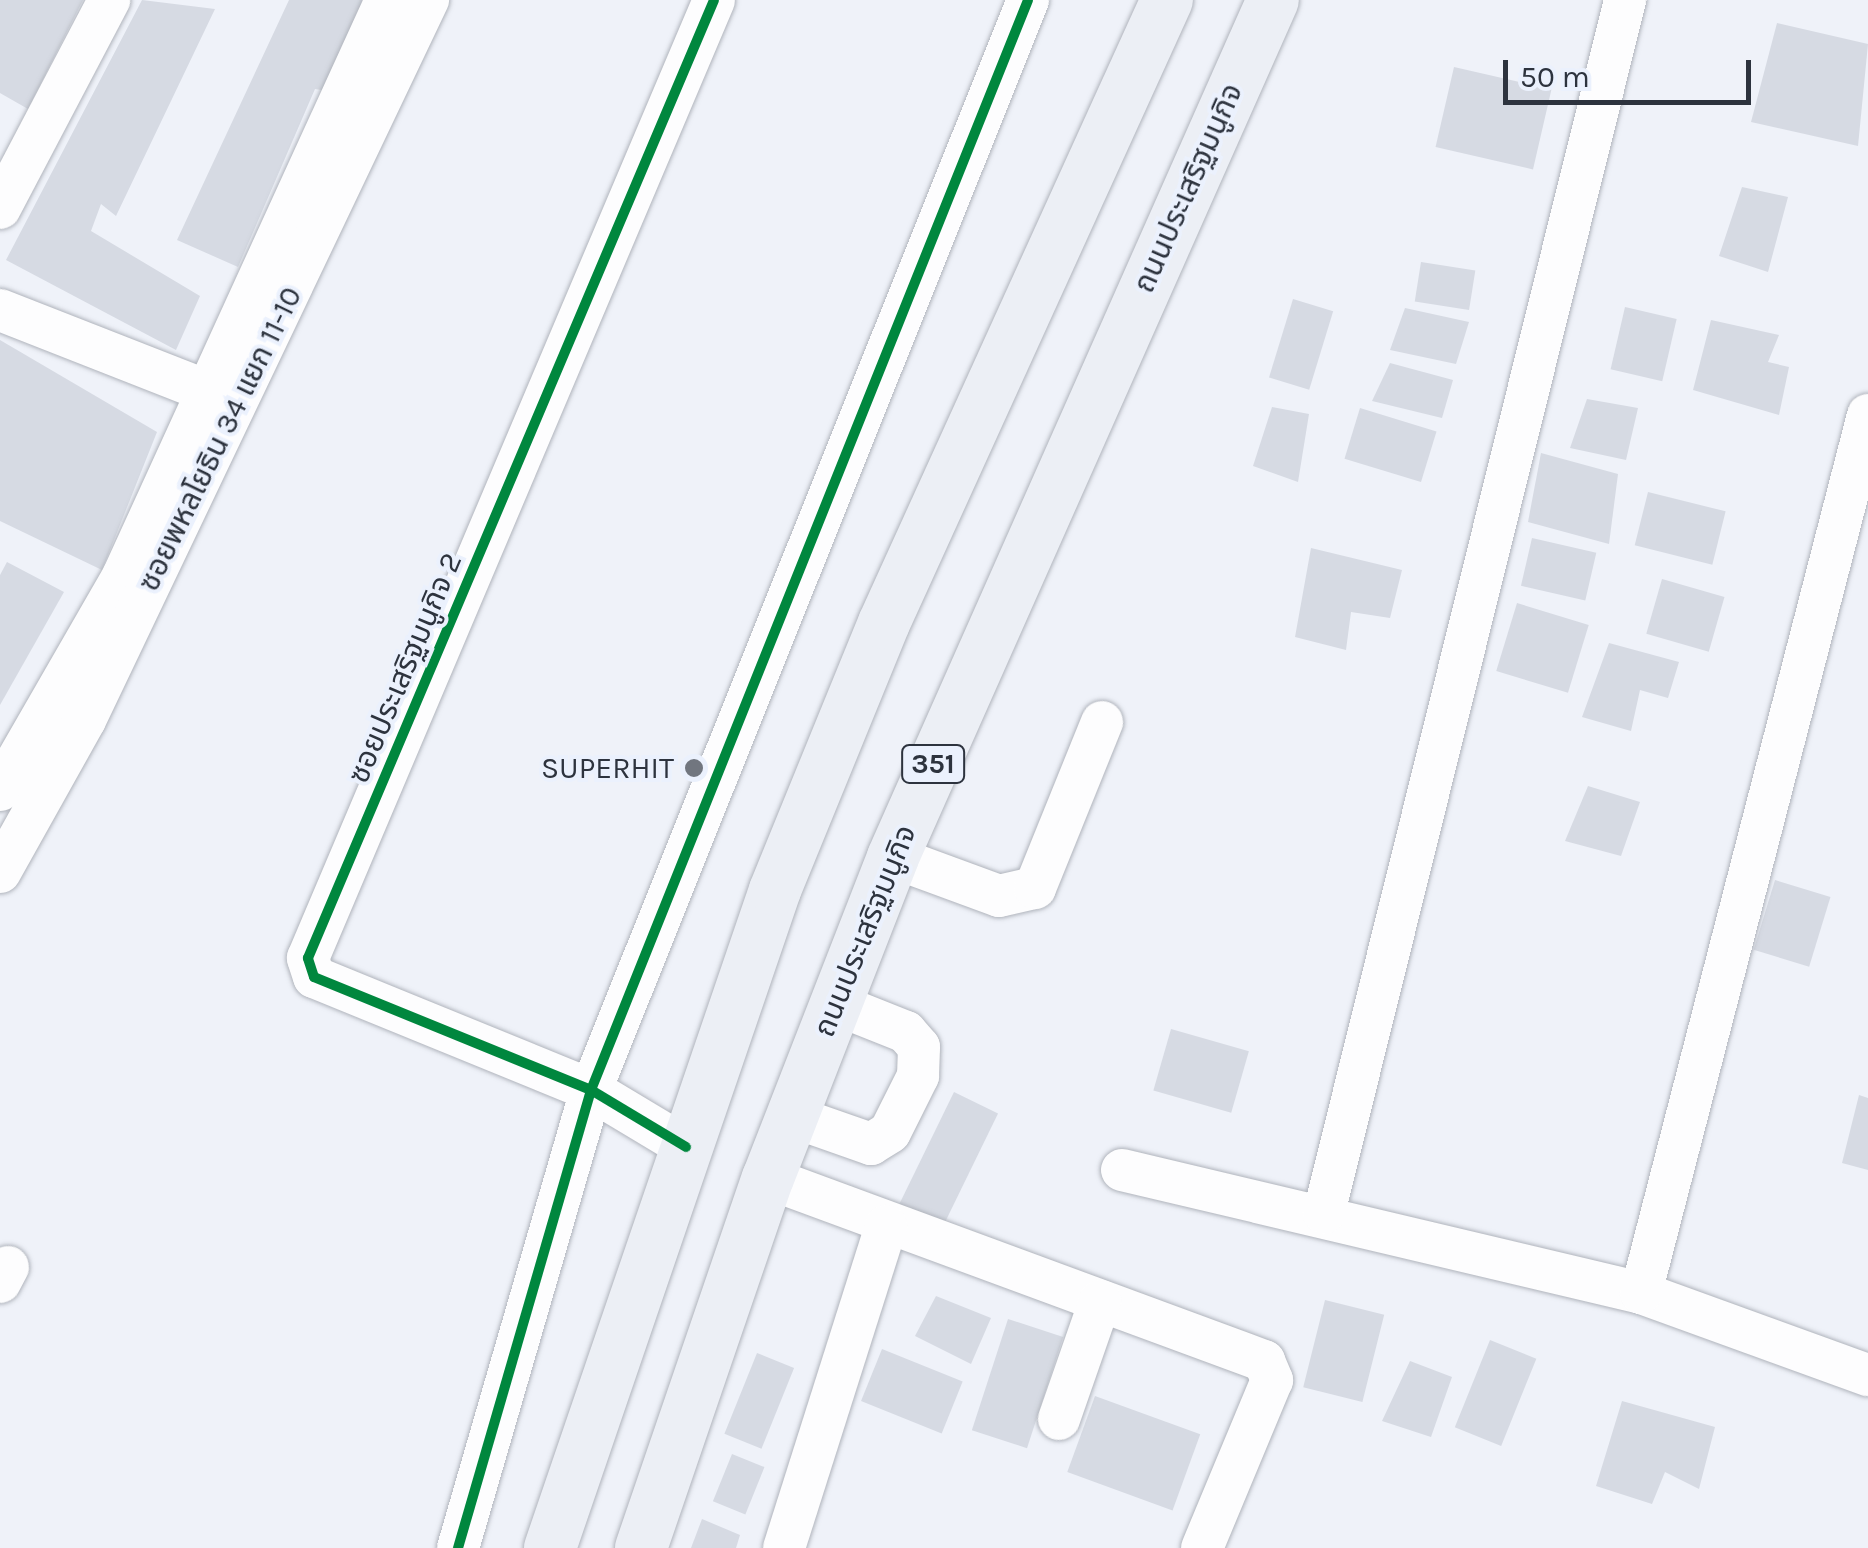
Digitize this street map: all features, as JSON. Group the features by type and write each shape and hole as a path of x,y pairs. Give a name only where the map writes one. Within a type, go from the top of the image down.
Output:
{"main road":[{"path":"550,1548 775,890 884,624 1167,0"},
{"name":"ถนนประเสริฐมนูกิจ","path":"641,1548 768,1178 893,857 1273,0"}],"street":[{"path":"0,208 109,0"},
{"path":"0,790 123,576 386,0"},
{"name":"ซอยพหลโยธิน 34 แยก 11-10","path":"0,872 86,720 428,0"},
{"name":"ซอยประเสริฐมนูกิจ 2","path":"686,1148 591,1090 314,977 308,958 714,0"},
{"path":"458,1548 591,1090 1028,0"},
{"path":"1324,1213 1625,0"},
{"path":"0,310 207,391"},
{"path":"1641,1293 1868,415"},
{"path":"893,857 998,896 1035,888 1102,722"},
{"path":"791,1116 871,1144 890,1132 918,1076 920,1047 906,1032 836,1004"},
{"path":"1122,1170 1324,1213 1641,1293 1868,1375"},
{"path":"768,1178 886,1226 1264,1361 1272,1380 1202,1548"},
{"path":"784,1548 886,1226"},
{"path":"1059,1419 1100,1300"}],"building":[{"path":"0,0 83,0 28,109 0,93"},
{"path":"142,0 215,9 116,216 101,204 91,231 200,296 176,350 6,260"},
{"path":"289,0 362,0 360,23 328,91 315,89 238,267 177,240"},
{"path":"1777,23 1868,44 1858,146 1751,122"},
{"path":"1454,67 1551,89 1533,169 1436,147"},
{"path":"1742,187 1788,197 1768,272 1719,256"},
{"path":"1421,262 1475,271 1469,310 1415,302"},
{"path":"1293,299 1333,311 1309,390 1269,377"},
{"path":"1625,307 1677,319 1662,381 1611,369"},
{"path":"1405,308 1469,322 1456,364 1390,350"},
{"path":"1711,320 1779,335 1768,362 1789,367 1779,415 1693,390"},
{"path":"0,340 157,432 102,570 0,521"},
{"path":"1390,363 1453,380 1442,418 1372,401"},
{"path":"1587,399 1638,408 1626,460 1570,448"},
{"path":"1272,407 1309,414 1298,482 1253,466"},
{"path":"1360,408 1437,431 1421,482 1345,459"},
{"path":"1541,453 1618,474 1609,544 1528,522"},
{"path":"1648,492 1726,511 1712,565 1635,545"},
{"path":"1532,538 1596,553 1585,601 1521,586"},
{"path":"1311,548 1402,570 1390,618 1351,612 1346,650 1295,637"},
{"path":"7,562 64,592 0,705 0,575"},
{"path":"1662,579 1724,597 1709,652 1646,634"},
{"path":"1517,603 1589,625 1568,693 1496,671"},
{"path":"1609,643 1679,662 1668,698 1640,690 1631,731 1582,717"},
{"path":"1588,786 1640,802 1621,856 1565,841"},
{"path":"1775,880 1830,897 1809,967 1754,950"},
{"path":"1171,1029 1249,1051 1231,1113 1153,1091"},
{"path":"954,1092 998,1113 943,1227 899,1205"},
{"path":"1859,1095 1868,1098 1868,1170 1842,1163"},
{"path":"936,1296 991,1318 971,1364 915,1336"},
{"path":"1325,1300 1384,1315 1362,1402 1303,1387"},
{"path":"1008,1319 1063,1337 1027,1448 972,1430"},
{"path":"1490,1340 1536,1359 1501,1446 1455,1427"},
{"path":"882,1349 963,1382 942,1434 861,1401"},
{"path":"757,1353 794,1368 761,1449 724,1434"},
{"path":"1410,1361 1452,1377 1431,1437 1382,1421"},
{"path":"1095,1396 1200,1434 1173,1510 1067,1472"},
{"path":"1622,1401 1715,1427 1699,1489 1665,1472 1652,1504 1596,1486"},
{"path":"732,1454 764,1467 745,1514 713,1501"},
{"path":"702,1519 740,1535 736,1548 691,1548"}],"cycle path":[{"path":"686,1147 591,1090 314,977 308,958 714,0"},
{"path":"458,1548 591,1090 1028,0"}],"place":[{"name":"SUPERHIT","path":"694,768"}]}
